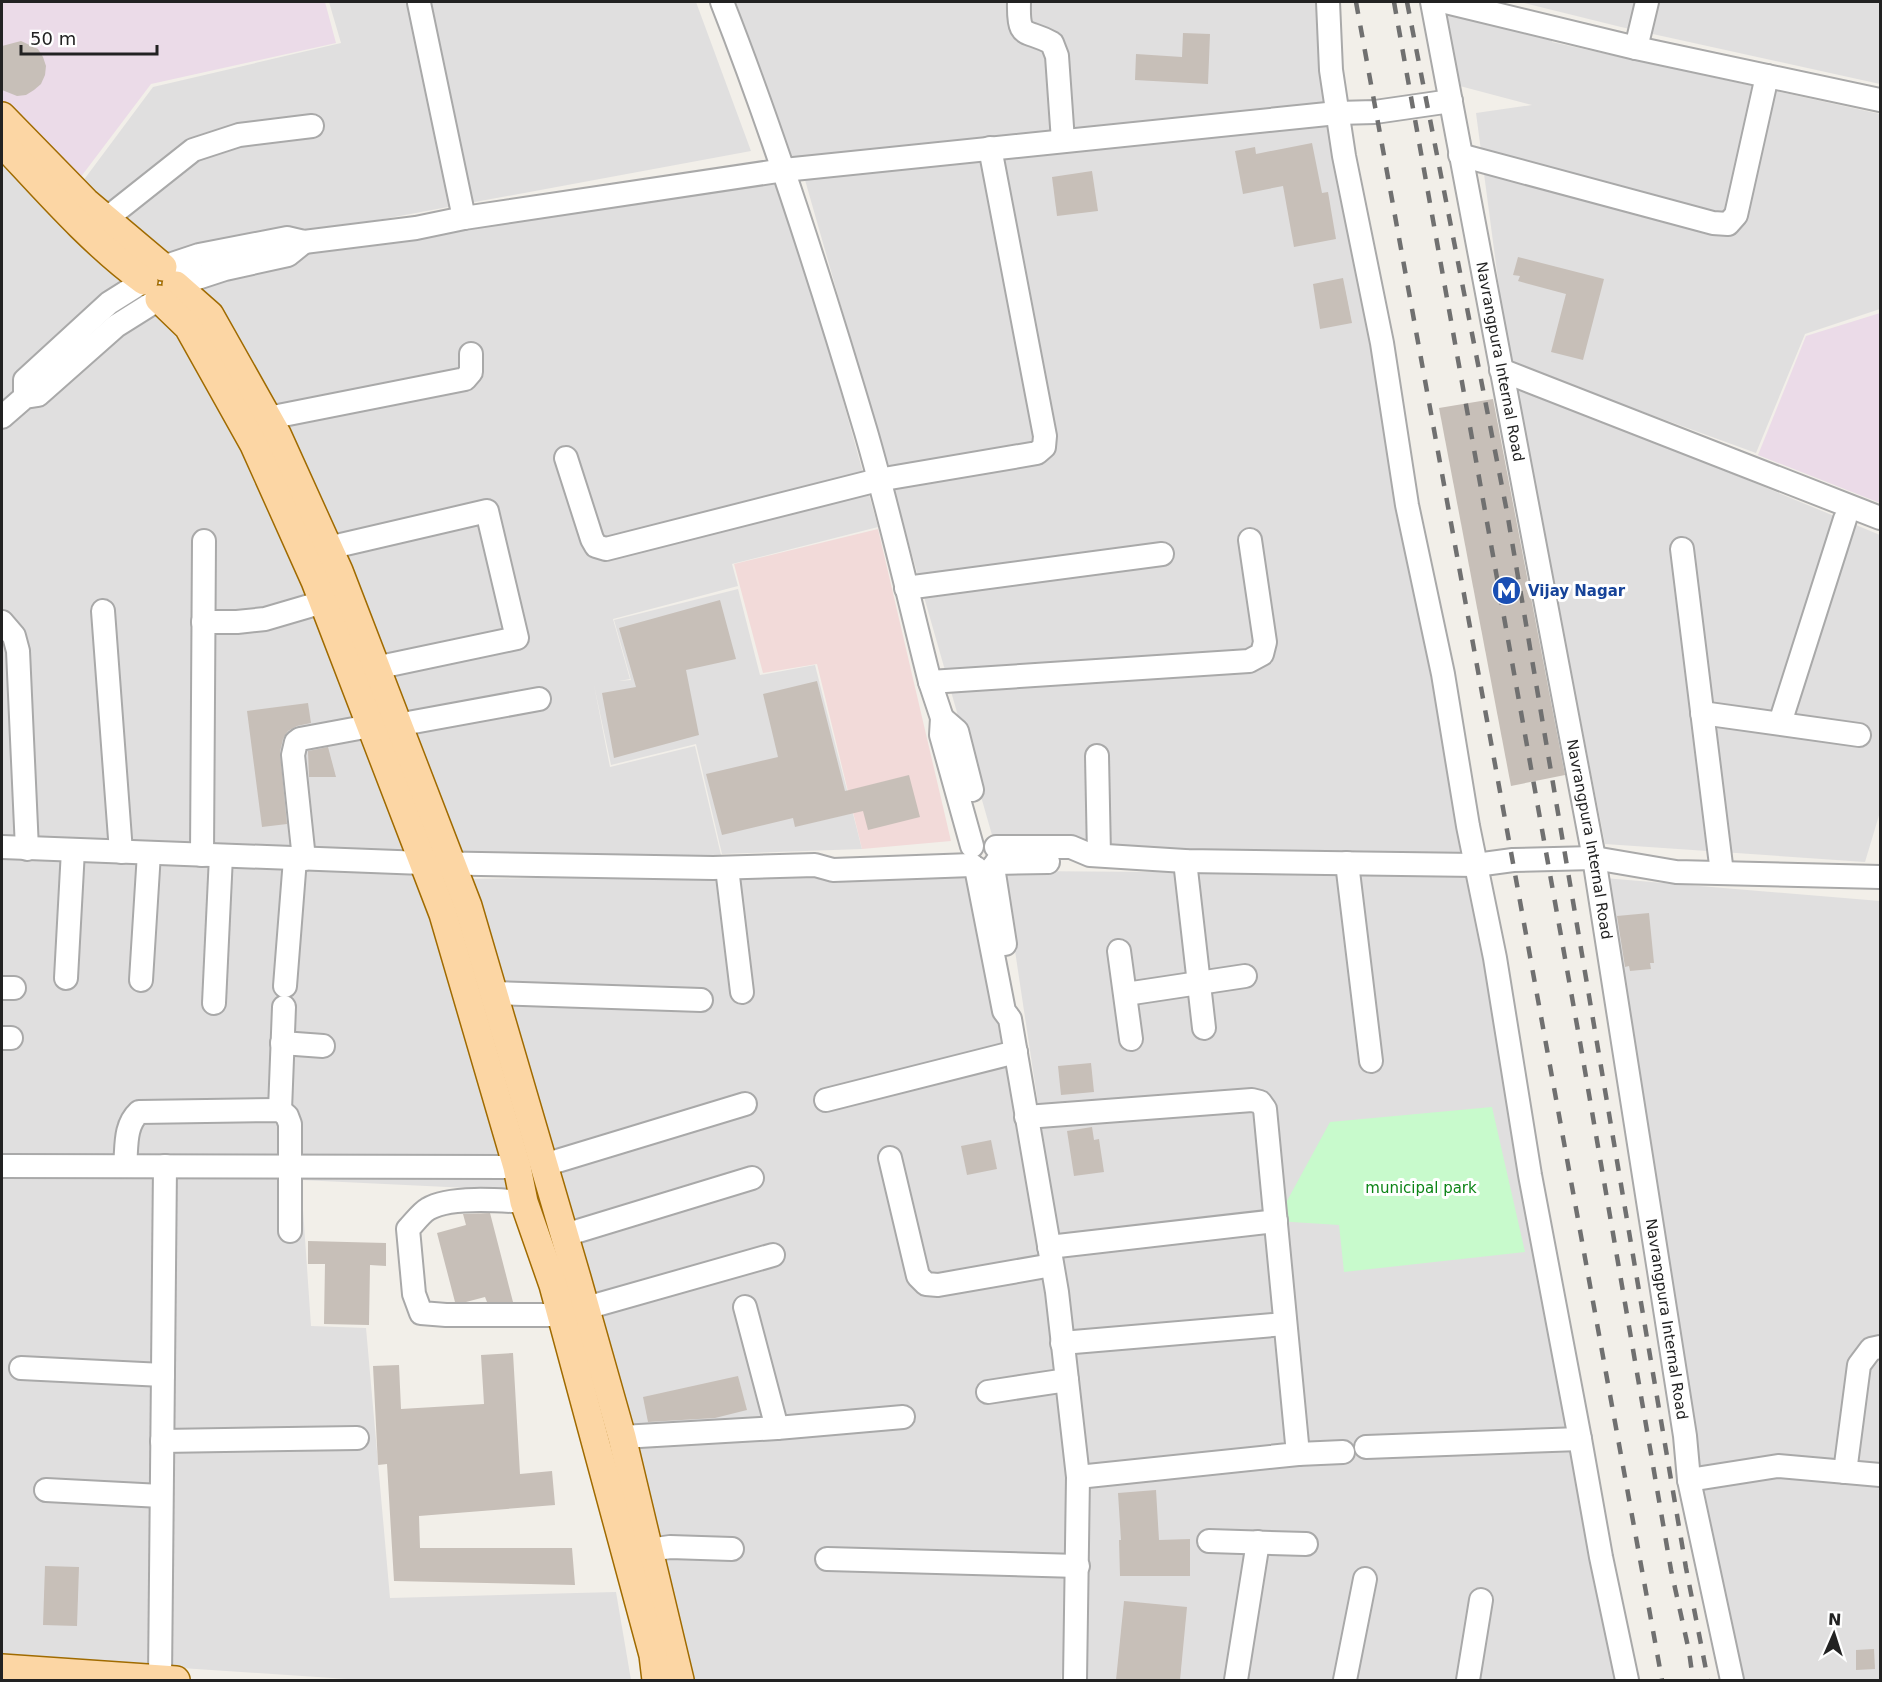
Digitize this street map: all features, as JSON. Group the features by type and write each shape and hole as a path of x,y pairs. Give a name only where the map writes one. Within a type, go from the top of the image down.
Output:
{"main road":[{"path":"2,116 106,219 161,283 254,445 323,602 443,914 530,1166 565,1235 573,1311 653,1655 656,1680"},
{"path":"2,143 72,218 123,265 161,283 210,315 268,418 328,548 468,906 493,993 530,1166 524,1202 573,1311 622,1437 680,1680"},
{"path":"2,1668 168,1680"}],"street":[{"path":"722,2 760,99 784,170 862,422 930,682 942,718 957,731 1015,1009 1010,1019 1050,1256 1067,1380 1078,1477 1075,1680"},
{"path":"1019,2 1018,22 1026,33 1053,43 1058,56 1063,141"},
{"path":"1328,2 1331,70 1337,113 1382,343 1407,505 1443,674 1468,826 1495,958 1530,1175 1601,1557 1627,1680"},
{"name":"Navrangpura Internal Road","path":"1432,2 1593,858 1683,1424 1689,1480 1732,1680"},
{"path":"1446,2 1636,48 1881,100"},
{"path":"1636,48 1647,2"},
{"path":"419,3 464,218"},
{"path":"1460,155 1713,223 1728,224 1736,214 1767,76"},
{"path":"10,403 38,395 117,326 161,283 288,255 304,242 416,228 464,218 784,170 1337,113 1375,112 1451,101"},
{"path":"106,219 192,150 238,135 312,126"},
{"path":"566,458 592,539 596,546 606,549 878,480 1037,453 1044,447 1045,436 990,148"},
{"path":"268,418 465,379 471,372 471,354"},
{"path":"1502,370 1881,518"},
{"path":"328,548 487,511 517,638 375,668"},
{"path":"1780,723 1845,519"},
{"path":"930,682 1250,662 1262,654 1265,642 1250,540"},
{"path":"204,542 203,621 212,856 214,1003"},
{"path":"1682,549 1722,873"},
{"path":"906,588 1162,554"},
{"path":"203,621 237,622 265,619 323,602"},
{"path":"103,611 121,852"},
{"path":"2,622 14,636 18,651 27,849"},
{"path":"397,725 539,699"},
{"path":"1702,712 1859,735"},
{"path":"279,1110 285,996 300,859 293,755 296,742 370,726"},
{"path":"1095,855 1097,756"},
{"path":"2,847 451,864 727,868 815,865 833,870 1071,847 1095,855 1185,861 1476,864 1513,860 1593,858 1676,872 1879,873"},
{"path":"66,978 73,850"},
{"path":"141,981 149,853"},
{"path":"1185,861 1204,1028"},
{"path":"1347,863 1371,1061"},
{"path":"727,868 742,992"},
{"path":"1119,951 1131,1039"},
{"path":"1126,994 1245,976"},
{"path":"493,993 701,1000"},
{"path":"282,1043 323,1046"},
{"path":"826,1101 1016,1052"},
{"path":"1026,1117 1252,1100 1260,1102 1265,1109 1298,1454"},
{"path":"2,1166 530,1166 745,1104"},
{"path":"125,1166 128,1128 132,1119 139,1112 279,1110 287,1116 290,1124 290,1231"},
{"path":"890,1158 918,1276 926,1284 938,1285 1050,1256 1276,1221"},
{"path":"165,1166 161,1496 168,1680"},
{"path":"565,1235 752,1178"},
{"path":"524,1202 489,1199 444,1203 429,1209 408,1229 414,1294 421,1312 446,1315 573,1311 773,1255"},
{"path":"745,1307 777,1428"},
{"path":"1062,1343 1285,1324"},
{"path":"1845,1472 1859,1365 1871,1349 1881,1347"},
{"path":"21,1368 163,1375"},
{"path":"988,1392 1067,1380"},
{"path":"622,1437 777,1428 903,1417"},
{"path":"162,1441 357,1438"},
{"path":"1366,1447 1580,1439"},
{"path":"1078,1477 1298,1454 1342,1452"},
{"path":"1689,1480 1778,1466 1881,1475"},
{"path":"46,1490 161,1496"},
{"path":"1209,1541 1306,1544"},
{"path":"1236,1680 1258,1542"},
{"path":"649,1550 670,1547 732,1550"},
{"path":"827,1559 1078,1566"},
{"path":"1345,1680 1365,1579"},
{"path":"1468,1680 1481,1600"}],"shaded area":[{"path":"2,2 325,2 336,43 151,84 77,182 2,102"},
{"path":"329,2 696,2 751,151 172,256 80,185 153,87 341,43"},
{"path":"736,2 1323,2 1332,110 791,157"},
{"path":"1442,2 1553,30 1552,42 1880,114 1880,309 1805,334 1756,453 1509,363 1476,113 1532,105 1456,85"},
{"path":"1520,2 1880,2 1880,84 1621,27"},
{"path":"1332,119 1468,857 1116,854 1086,843 992,835 805,180"},
{"path":"2,150 126,281 2,402"},
{"path":"781,176 878,527 732,564 738,586 613,619 630,679 619,681 631,680 614,620 738,589 760,675 815,665 862,849 722,854 696,744 611,765 594,685 610,767 695,746 721,855 459,855 196,284 308,248"},
{"path":"159,303 248,448 410,853 2,835 2,424"},
{"path":"1880,313 1880,503 1758,455 1806,336"},
{"path":"1514,383 1880,535 1880,812 1865,862 1605,844"},
{"path":"878,529 951,841 862,849 817,664 763,673 734,564"},
{"path":"2,853 417,872 512,1190 301,1180 311,1326 366,1328 390,1598 616,1592 631,1680 362,1680 2,1656"},
{"path":"970,871 1048,1299 1070,1495 1067,1636 1061,1680 686,1679 469,879"},
{"path":"1003,871 1471,874 1620,1680 1084,1680 1066,1290"},
{"path":"1604,878 1880,901 1880,1462 1814,1461 1692,1473"},
{"path":"1776,1477 1880,1484 1880,1680 1741,1680 1700,1488"}],"green space":[{"name":"municipal park","path":"1492,1107 1525,1252 1344,1272 1339,1225 1276,1221 1330,1122"}],"building":[{"path":"1183,33 1210,34 1208,84 1135,80 1136,54 1182,57"},
{"path":"21,41 38,49 46,66 41,84 26,95 17,96 2,90 2,46"},
{"path":"1312,143 1322,193 1328,192 1336,239 1294,247 1283,186 1243,194 1235,151 1255,147 1256,154"},
{"path":"1092,171 1098,211 1057,216 1052,177"},
{"path":"1518,257 1604,279 1583,360 1551,352 1566,294 1518,281 1520,276 1513,275"},
{"path":"1343,278 1352,323 1320,329 1313,284"},
{"name":"Vijay Nagar","path":"1493,399 1565,775 1511,786 1439,408"},
{"path":"720,600 736,659 686,670 699,735 614,758 602,693 636,687 619,628"},
{"path":"817,681 845,791 909,775 920,817 868,830 863,811 795,827 793,818 722,835 706,774 778,757 763,694"},
{"path":"308,703 311,723 288,731 283,739 280,752 287,824 262,827 247,711"},
{"path":"328,747 336,777 309,777 308,751"},
{"path":"1649,913 1654,963 1650,963 1651,969 1630,971 1629,966 1625,967 1617,916"},
{"path":"1091,1063 1094,1092 1061,1095 1058,1066"},
{"path":"1092,1127 1094,1140 1099,1139 1104,1172 1074,1176 1067,1131"},
{"path":"991,1140 997,1169 967,1175 961,1146"},
{"path":"490,1213 513,1302 487,1302 485,1297 466,1302 455,1302 437,1233 466,1225 463,1214"},
{"path":"308,1241 386,1243 386,1266 370,1265 369,1325 324,1324 325,1264 308,1264"},
{"path":"513,1353 520,1474 552,1471 555,1505 419,1516 420,1548 572,1548 575,1585 394,1581 387,1464 378,1465 373,1366 399,1365 401,1409 484,1404 481,1355"},
{"path":"738,1376 747,1410 715,1418 648,1422 643,1397"},
{"path":"1156,1490 1159,1540 1190,1539 1190,1576 1120,1576 1119,1540 1121,1540 1118,1493"},
{"path":"45,1566 79,1567 77,1626 43,1625"},
{"path":"1124,1601 1187,1607 1180,1680 1116,1680"},
{"path":"1874,1649 1875,1669 1856,1670 1856,1650"}],"railway":[{"path":"1356,2 1662,1680"},
{"path":"1394,2 1580,1042 1671,1570 1693,1680"},
{"path":"1407,2 1507,512 1686,1568 1708,1680"}],"place":[{"name":"Vijay Nagar","path":"1507,591"}]}
